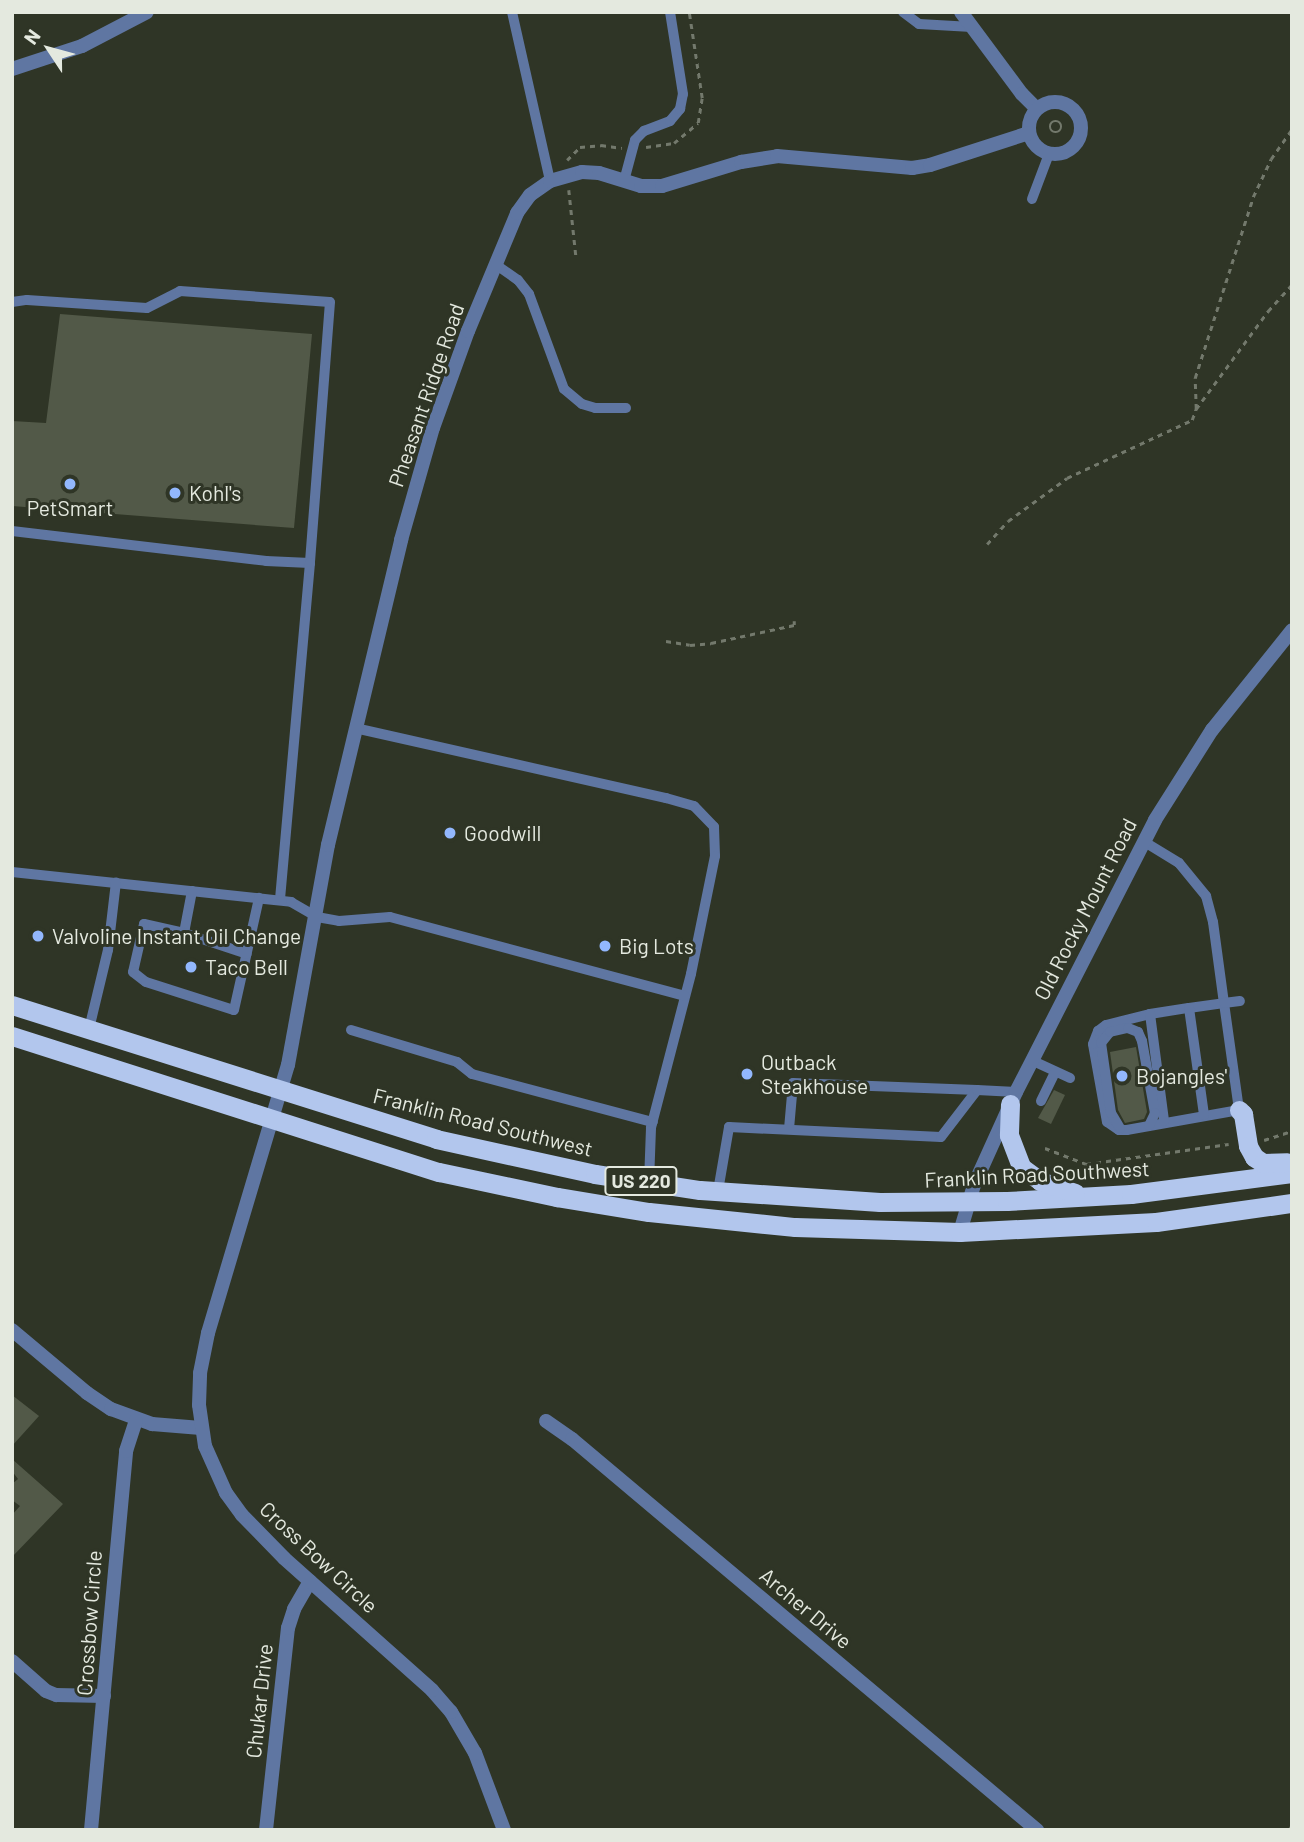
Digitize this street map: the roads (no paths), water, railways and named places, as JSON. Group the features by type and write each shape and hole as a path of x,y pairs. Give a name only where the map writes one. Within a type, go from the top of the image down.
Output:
{"highway":[{"name":"Franklin Road Southwest","path":"12,1004 436,1139 514,1158 649,1182 718,1191 880,1202 968,1202 1130,1194 1292,1172"},
{"name":"US 220","path":"12,1036 439,1172 557,1197 649,1212 795,1227 960,1232 1156,1222 1292,1203"},
{"path":"1013,1098 1011,1144 1024,1171 1048,1185 1090,1197"},
{"path":"1243,1106 1248,1146 1256,1159 1263,1163 1292,1162"}],"street":[{"path":"12,69 82,46 126,18 147,12"},
{"path":"961,12 1041,113"},
{"path":"1052,102 1068,104 1075,110 1082,125 1073,148 1066,152 1036,146 1029,133 1029,124 1041,113 1052,102"},
{"name":"Pheasant Ridge Road","path":"270,1120 288,1065 328,845 401,540 433,428 495,264 517,214 530,195 550,181 582,172 662,186 749,160 777,156 912,168 942,162 1029,133"},
{"name":"Old Rocky Mount Road","path":"960,1232 968,1202 1013,1098 1143,841 1212,730 1292,630"},
{"name":"Cross Bow Circle","path":"270,1120 208,1333 200,1373 201,1429 216,1475 242,1515 310,1581 432,1690 451,1712 475,1753 504,1830"},
{"path":"12,1330 88,1394 136,1421 201,1429"},
{"name":"Crossbow Circle","path":"91,1830 126,1451 136,1421"},
{"name":"Archer Drive","path":"546,1421 572,1439 1037,1830"},
{"name":"Chukar Drive","path":"266,1830 288,1628 294,1609 310,1581"},
{"path":"12,1661 46,1691 56,1695 104,1696"}],"lane":[{"path":"512,12 550,181"},
{"path":"624,181 630,149 635,140 644,131 670,121 680,109 683,94 670,12"},
{"path":"903,12 919,24 972,27"},
{"path":"1031,199 1051,148"},
{"path":"495,264 506,270 529,293 564,389 582,404 595,408 626,408"},
{"path":"12,302 27,300 147,308 180,291 330,302 280,900"},
{"path":"12,531 266,561 310,563"},
{"path":"355,728 694,806 714,827 715,856 685,996 653,1122 648,1153 649,1182"},
{"path":"1143,841 1179,863 1206,896 1224,1003 1243,1106 1123,1130 1110,1125 1104,1116 1093,1038 1106,1025 1150,1014 1189,1008 1224,1003 1240,1001"},
{"path":"12,872 280,900 291,902 317,917 358,922 390,917 685,996"},
{"path":"89,1029 108,950 116,882"},
{"path":"184,933 192,891"},
{"path":"247,954 184,933 144,924 132,965 137,978 234,1010 247,954 259,898"},
{"path":"1189,1008 1204,1115"},
{"path":"1150,1014 1164,1121"},
{"path":"1123,1130 1115,1124 1111,1113 1101,1045 1108,1034 1124,1029 1135,1030 1141,1037 1155,1112 1149,1126"},
{"path":"351,1030 457,1062 472,1074 653,1122"},
{"path":"1031,1060 1070,1078"},
{"path":"1041,1101 1055,1072"},
{"path":"789,1129 793,1083 977,1090 1013,1098"},
{"path":"718,1191 729,1127 941,1138 977,1090"}],"place":[{"name":"PetSmart","path":"70,484"},
{"name":"Kohl's","path":"175,493"},
{"name":"Goodwill","path":"450,833"},
{"name":"Valvoline Instant Oil Change","path":"38,936"},
{"name":"Big Lots","path":"605,946"},
{"name":"Taco Bell","path":"191,967"},
{"name":"Outback Steakhouse","path":"747,1074"},
{"name":"Bojangles'","path":"1122,1076"}]}
